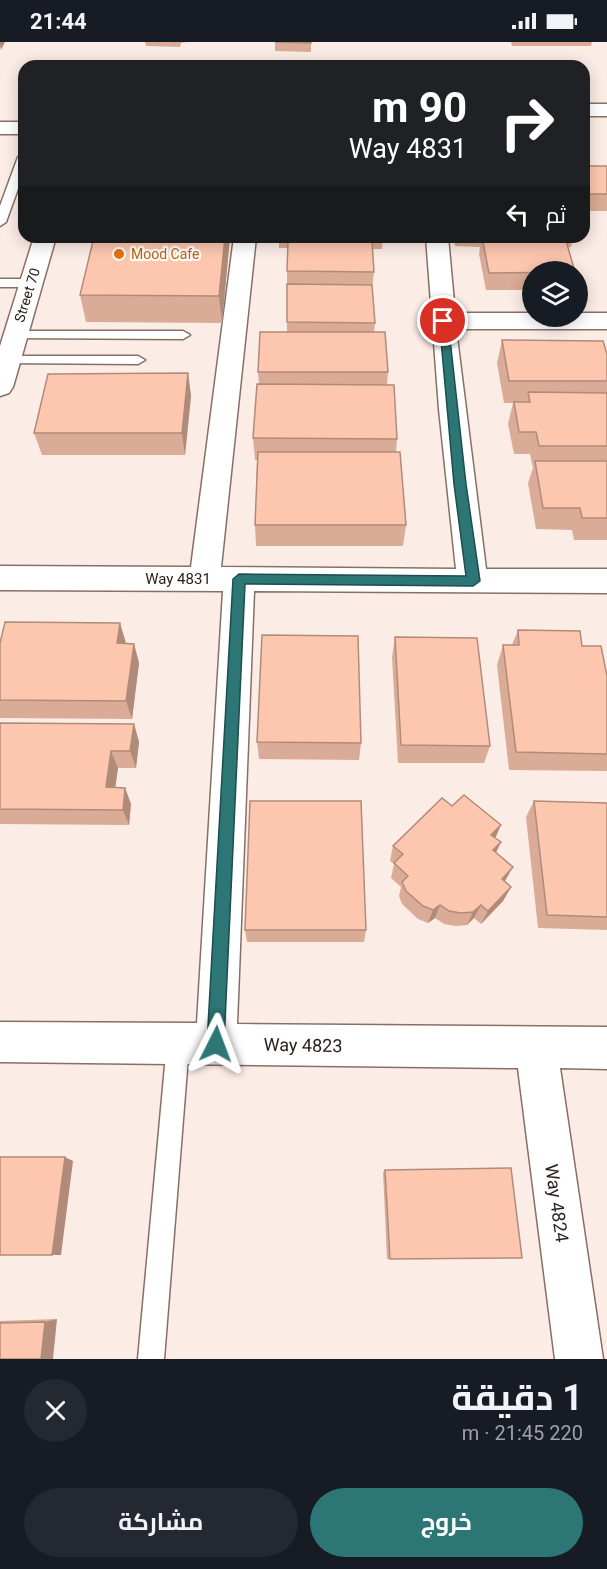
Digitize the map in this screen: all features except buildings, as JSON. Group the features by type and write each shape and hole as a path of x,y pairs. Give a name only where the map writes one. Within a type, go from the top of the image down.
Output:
{"street":[{"path":"590,110 607,110"},
{"name":"Street 70","path":"0,387 43,243"},
{"path":"197,1044 222,579 245,243"},
{"path":"437,243 460,484 473,581"},
{"path":"443,321 607,321"},
{"name":"Way 4831","path":"0,578 607,581"},
{"name":"Way 4823","path":"0,1042 607,1048"},
{"name":"Way 4824","path":"536,1048 579,1359"}],"lane":[{"path":"0,222 18,173"},
{"path":"0,283 30,283"},
{"path":"15,335 183,335"},
{"path":"8,360 138,360"},
{"path":"151,1359 197,1044"}],"place":[{"name":"Mood Cafe","path":"119,254"}],"route":[{"path":"216,1044 239,579 473,581 443,321"}]}
